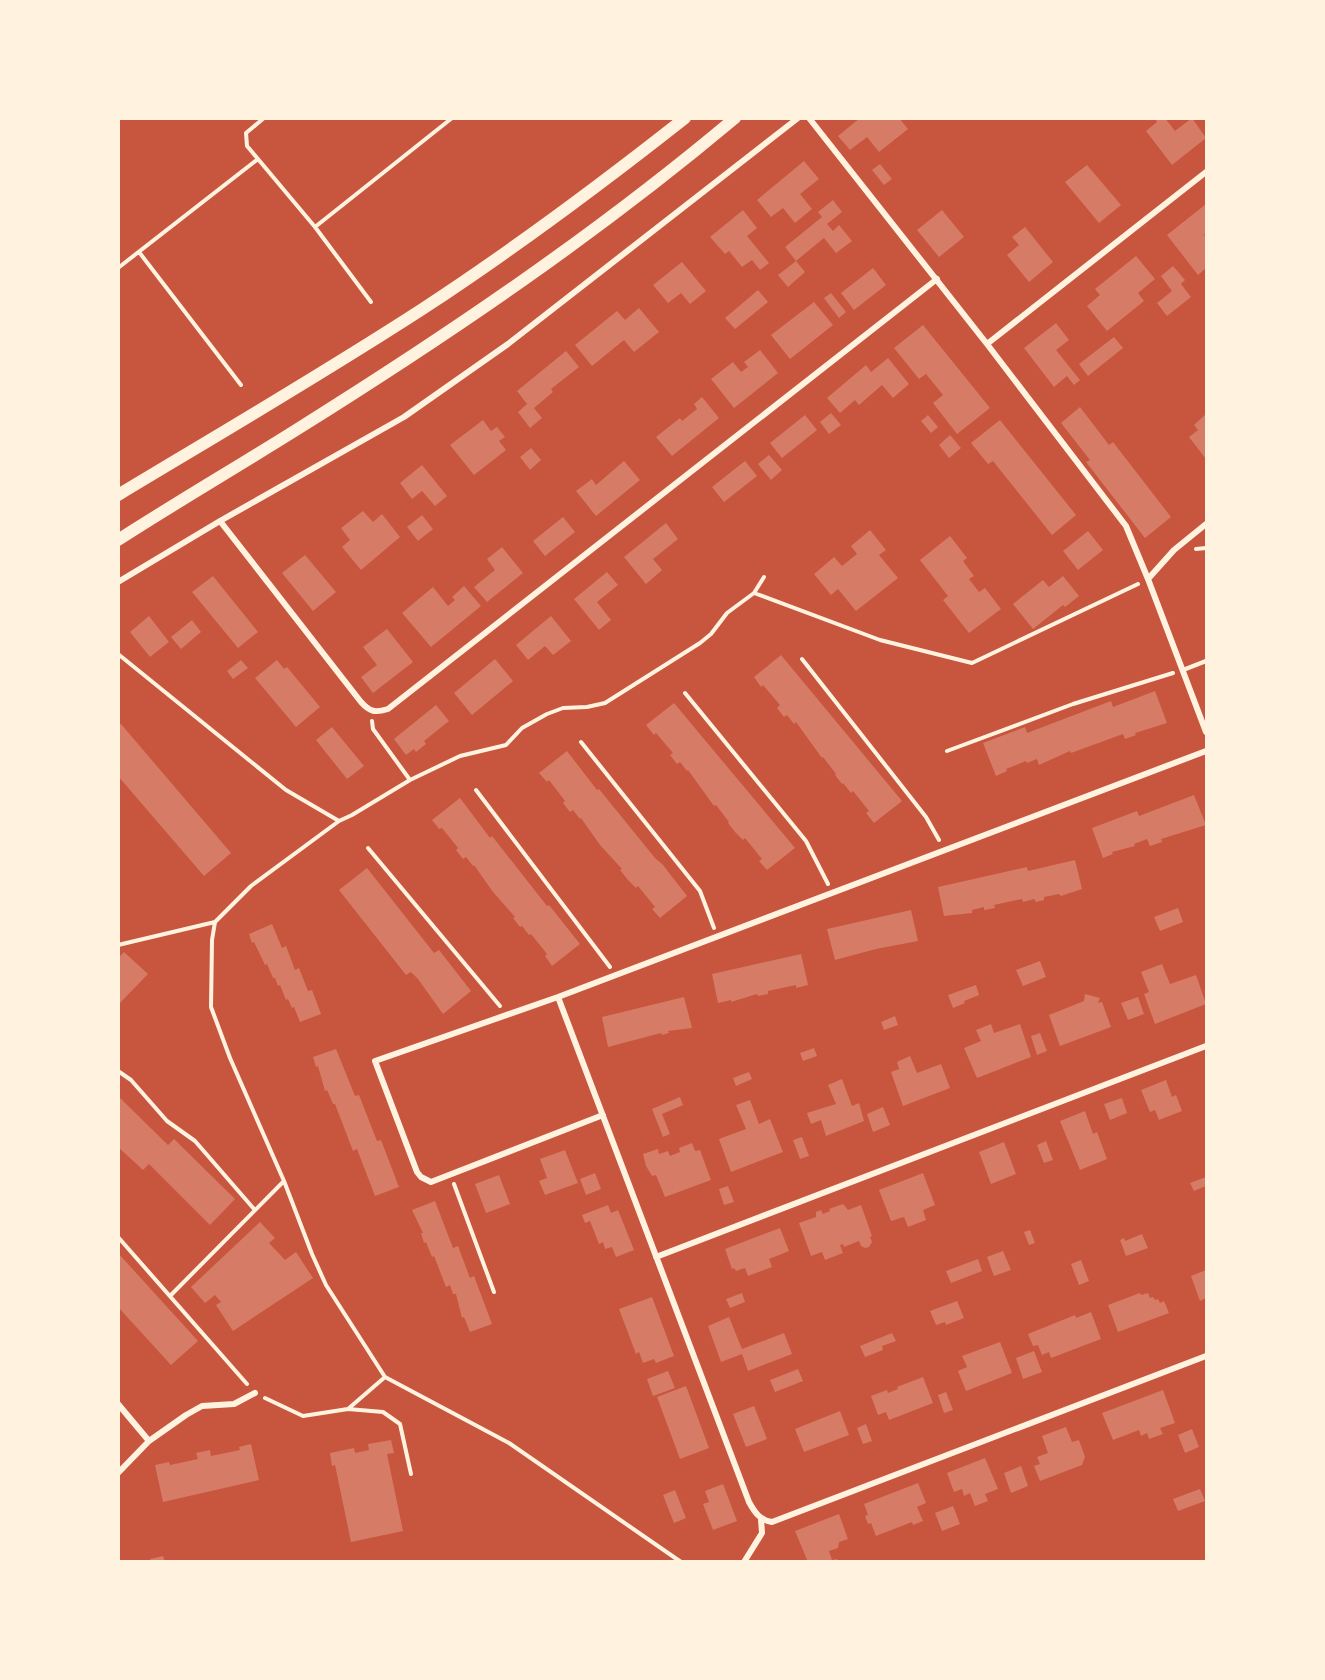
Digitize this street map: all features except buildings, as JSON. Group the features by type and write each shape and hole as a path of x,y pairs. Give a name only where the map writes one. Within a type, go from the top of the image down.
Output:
{"main road":[{"path":"118,495 450,291 594,189 685,118"},
{"path":"118,540 315,418 456,327 599,226 735,118"}],"street":[{"path":"118,582 220,521 404,417 518,337 798,118"},
{"path":"810,118 937,279 1126,526 1206,732"},
{"path":"987,344 1206,172"},
{"path":"220,521 361,702 371,712 388,709 937,279"},
{"path":"1148,579 1174,550 1206,524"},
{"path":"603,1115 431,1182 417,1172 375,1061 558,997 1206,751"},
{"path":"558,997 749,1502 761,1519 772,1522 1206,1356"},
{"path":"656,1257 1206,1046"},
{"path":"118,1473 149,1441 186,1414 202,1406 234,1404 255,1393"},
{"path":"118,1404 149,1441"},
{"path":"744,1562 762,1533 761,1519"}],"lane":[{"path":"1183,670 1206,662"}],"path":[{"path":"264,118 246,133 247,146 315,227 371,302"},
{"path":"315,227 452,118"},
{"path":"118,268 258,159"},
{"path":"139,252 241,385"},
{"path":"118,945 215,922 251,886 339,821 410,780 460,756 506,745 527,724 555,711 605,703 700,643 711,634 727,613 754,593 764,577"},
{"path":"754,593 880,640 972,663 1148,579"},
{"path":"118,654 285,790 339,821"},
{"path":"802,659 926,817 945,850"},
{"path":"947,751 1073,704 1183,670"},
{"path":"685,693 806,841 832,893"},
{"path":"371,712 373,729 410,780"},
{"path":"581,741 700,891 717,937"},
{"path":"476,790 616,975"},
{"path":"368,848 507,1015"},
{"path":"215,922 212,940 211,1007 230,1058 284,1180 326,1285 385,1377 509,1443 681,1562"},
{"path":"118,1071 131,1080 166,1121 195,1141 254,1209"},
{"path":"450,1175 494,1292"},
{"path":"171,1295 284,1180"},
{"path":"118,1237 255,1393 303,1416 348,1409 382,1412 400,1424 411,1474"},
{"path":"348,1409 385,1377"}]}
